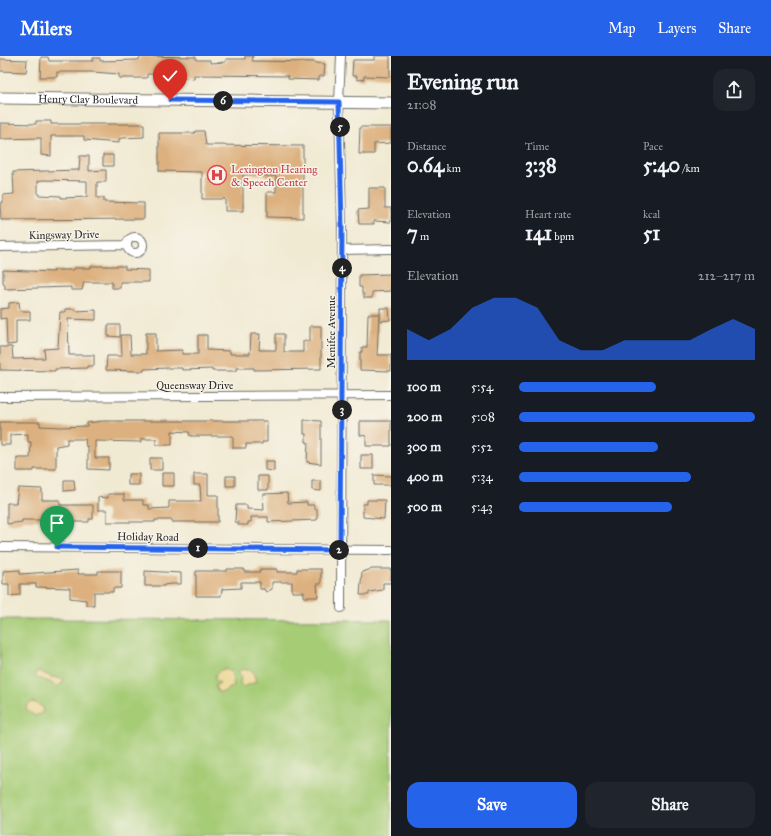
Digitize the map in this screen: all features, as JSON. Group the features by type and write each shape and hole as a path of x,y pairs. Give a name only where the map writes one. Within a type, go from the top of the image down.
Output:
{"street":[{"name":"Menifee Avenue","path":"340,56 339,102 342,250 341,608"},
{"name":"Henry Clay Boulevard","path":"0,98 391,103"},
{"name":"Kingsway Drive","path":"0,247 127,245"},
{"path":"342,250 391,249"},
{"name":"Queensway Drive","path":"0,397 391,395"},
{"name":"Holiday Road","path":"0,547 391,550"}],"green space":[{"path":"0,619 391,620 391,836 0,836"}],"sand":[{"path":"224,669 231,671 234,686 223,692 218,692 215,686 220,683 216,681 215,677 220,670"},
{"path":"242,669 253,671 256,682 243,687 240,683 241,677 238,672"},
{"path":"39,671 51,677 63,679 63,683 56,687 52,683 35,677 36,672"},
{"path":"33,702 43,707 42,713 35,716 26,710 27,705"}],"building":[{"path":"140,56 196,57 196,60 210,60 210,63 226,62 226,59 245,59 245,56 253,56 252,61 315,62 325,64 324,76 319,76 319,80 288,79 288,76 197,75 194,75 194,79 184,78 184,75 147,74 147,78 119,78 119,74 93,72 57,72 57,77 40,77 41,57 48,57 49,61 93,61 93,58 100,58 100,61 137,60 140,59"},
{"path":"374,56 390,56 390,77 364,76 364,79 357,80 357,76 352,76 353,60 374,60"},
{"path":"0,59 27,60 26,72 0,71"},
{"path":"36,121 51,121 51,124 144,124 144,137 122,138 119,139 119,143 84,140 84,136 51,136 51,156 41,155 41,138 0,139 0,123 36,124"},
{"path":"360,127 391,127 391,143 374,144 374,154 359,154"},
{"name":"Lexington Hearing & Speech Center","path":"195,131 204,131 206,145 303,146 303,218 267,217 267,192 276,192 276,176 265,176 265,174 243,174 243,211 225,211 225,199 202,199 202,172 159,171 159,133 195,133"},
{"path":"103,155 113,155 113,166 103,166"},
{"path":"80,156 89,156 89,171 106,170 106,182 97,182 97,198 104,198 104,202 144,203 144,219 1,220 0,203 3,203 3,195 14,194 13,172 79,170","holes":["38,181 87,181 87,197 61,198 61,196 38,195"]},
{"path":"369,188 385,188 385,208 391,208 391,222 374,221 374,224 359,224 358,210 369,209"},
{"path":"91,266 125,266 125,269 149,270 149,282 120,282 120,288 112,288 112,282 84,282 82,290 71,290 71,287 5,289 5,285 3,284 3,270 54,272 54,270 91,268"},
{"path":"391,274 391,291 372,292 372,298 364,298 364,294 362,294 362,287 359,287 359,275"},
{"path":"19,302 20,311 30,311 30,320 16,320 16,344 7,345 6,318 0,319 0,309 9,308 9,303"},
{"path":"380,308 389,308 390,320 380,321"},
{"path":"65,309 75,309 75,311 96,310 96,320 68,319 69,355 94,355 94,366 87,366 87,368 55,369 55,371 0,370 0,347 12,347 13,359 45,358 44,349 58,348 60,312 65,312"},
{"path":"368,314 379,314 377,355 391,355 391,371 360,370 360,352 362,352 362,347 367,347"},
{"path":"108,325 120,325 120,337 108,336"},
{"path":"310,326 321,326 321,369 254,370 254,368 236,368 236,371 212,371 212,369 182,370 182,368 168,368 144,369 144,371 106,370 107,356 122,356 121,335 130,335 131,354 146,354 146,333 156,333 156,351 182,350 182,354 198,354 198,335 207,335 207,350 230,351 230,354 250,354 251,334 260,334 259,350 276,350 276,334 284,334 284,352 303,352 303,341 310,341"},
{"path":"304,420 321,421 321,464 307,462 308,442 306,442 306,434 304,434"},
{"path":"103,421 267,421 267,442 262,442 262,444 246,444 246,448 233,448 233,436 190,436 189,432 172,431 172,445 156,445 156,439 141,439 141,442 95,441 95,458 109,458 109,470 88,469 88,446 86,447 85,439 67,439 67,444 56,446 56,469 34,469 34,471 17,471 17,458 30,458 31,442 28,442 28,434 10,435 10,445 0,445 0,422 40,422 40,426 61,427 87,426 87,423"},
{"path":"360,421 391,421 391,446 366,446 366,436 360,435"},
{"path":"361,455 373,455 373,469 361,469"},
{"path":"150,458 162,458 162,470 150,470"},
{"path":"265,461 274,461 274,471 265,470"},
{"path":"162,473 174,473 174,486 162,486"},
{"path":"128,474 139,474 139,485 128,485"},
{"path":"194,474 208,474 208,495 218,495 218,522 172,522 172,520 155,520 155,522 107,522 107,510 98,510 98,497 108,498 108,494 124,494 124,500 143,500 143,505 149,505 149,509 169,508 169,501 201,501 200,485 194,485"},
{"path":"374,475 391,476 391,485 374,485"},
{"path":"226,476 235,476 235,486 226,486"},
{"path":"258,476 268,476 268,490 258,490"},
{"path":"64,480 74,480 75,490 64,491"},
{"path":"312,481 321,481 321,491 312,490"},
{"path":"18,488 42,489 42,500 60,500 60,505 93,505 93,519 89,519 89,522 42,522 43,520 22,520 22,522 7,524 7,503 16,503"},
{"path":"287,493 288,503 307,502 307,505 314,505 314,509 317,509 317,520 268,522 268,517 251,517 251,522 248,522 248,525 238,525 238,522 235,522 236,505 247,505 247,509 264,510 263,494"},
{"path":"367,500 385,500 384,519 363,517 363,504 367,504"},
{"path":"227,569 244,569 244,572 260,572 260,569 277,569 277,572 297,572 297,569 321,569 321,584 317,584 318,597 304,597 304,592 292,592 292,582 272,582 272,589 266,592 264,589 260,589 260,582 241,582 241,588 222,589 221,596 196,596 196,571 227,571"},
{"path":"372,569 391,569 391,583 383,583 383,590 369,592 369,595 360,595 362,572"},
{"path":"20,570 20,574 78,570 78,574 98,574 98,571 121,571 121,588 113,588 113,592 94,592 94,605 86,605 86,600 70,598 70,588 36,587 36,584 20,584 20,595 9,596 9,584 3,584 3,571"},
{"path":"145,571 181,573 181,584 145,586"}],"place":[{"name":"Lexington Hearing & Speech Center","path":"217,175"}],"route":[{"path":"57,547 340,550 342,226 339,102 170,100"}]}
